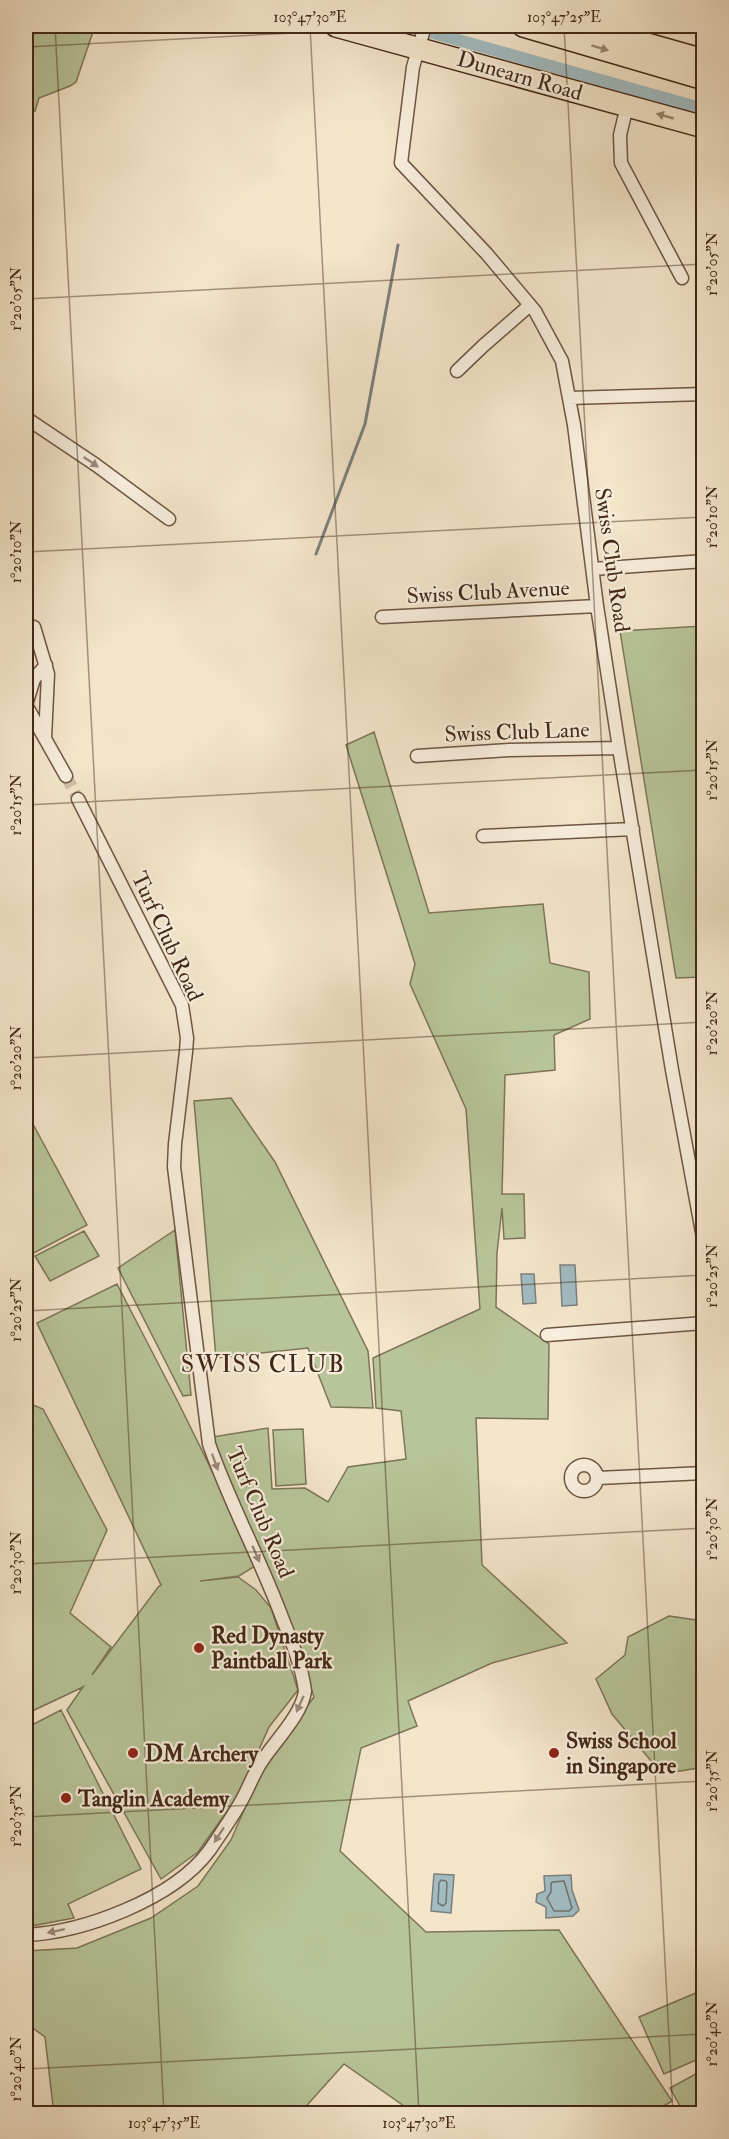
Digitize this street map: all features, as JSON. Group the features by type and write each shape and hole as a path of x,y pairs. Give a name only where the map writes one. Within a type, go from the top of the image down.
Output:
{"highway":[{"name":"Dunearn Road","path":"336,26 421,36 627,106 704,127"},
{"path":"524,26 704,79"},
{"path":"584,26 704,60"}],"street":[{"name":"Swiss Club Road","path":"421,36 413,67 401,163 486,253 530,305 562,361 619,748 672,1070 704,1243"},
{"path":"627,106 620,135 621,163 682,278"},
{"path":"458,371 530,305"},
{"path":"569,398 704,394"},
{"path":"26,418 96,465 169,519"},
{"path":"593,569 704,561"},
{"name":"Swiss Club Avenue","path":"382,618 597,606"},
{"path":"34,627 48,674 45,739"},
{"path":"46,665 34,679 28,692 26,705 66,776"},
{"path":"31,712 47,695"},
{"name":"Swiss Club Lane","path":"417,756 509,750 619,748"},
{"name":"Turf Club Road","path":"26,1935 69,1928 111,1916 169,1887 191,1869 214,1843 239,1804 258,1766 304,1699 304,1683 290,1638 274,1596 221,1479 209,1444 174,1167 187,1038 182,1005 78,799"},
{"path":"483,836 633,829"},
{"path":"547,1335 704,1323"},
{"path":"598,1478 704,1473"}],"green space":[{"path":"26,26 95,26 76,82 39,98 35,111 26,108"},
{"path":"703,626 703,977 676,978 620,631"},
{"path":"374,732 429,913 543,904 550,963 589,972 590,1019 554,1035 555,1070 505,1075 502,1194 524,1194 525,1238 504,1239 502,1208 497,1253 496,1307 549,1344 548,1419 476,1418 482,1565 567,1643 492,1663 408,1701 417,1726 361,1748 340,1851 426,1932 559,1930 672,2101 652,2113 414,2113 344,2064 300,2113 52,2113 45,2037 26,2023 26,1951 77,1948 151,1918 198,1886 231,1840 265,1762 314,1697 286,1614 246,1531 212,1437 268,1428 272,1489 305,1488 328,1502 348,1467 406,1459 401,1411 376,1408 373,1358 480,1309 466,1109 410,984 415,964 346,745"},
{"path":"231,1098 275,1162 368,1351 373,1408 331,1407 308,1348 216,1358 194,1101"},
{"path":"26,1111 87,1225 26,1257"},
{"path":"175,1230 191,1395 183,1396 118,1268"},
{"path":"84,1231 99,1256 50,1281 35,1256"},
{"path":"117,1284 258,1564 239,1576 200,1581 238,1577 256,1590 271,1608 298,1690 269,1727 238,1796 198,1852 161,1879 67,1710 83,1687 26,1714 26,1402 43,1409 107,1530 70,1613 111,1647 92,1675 161,1585 37,1323"},
{"path":"303,1429 306,1484 276,1486 273,1430"},
{"path":"669,1616 703,1621 704,1767 662,1774 612,1714 596,1679 625,1655 628,1637"},
{"name":"Tanglin Academy","path":"61,1710 141,1869 68,1904 74,1918 26,1927 26,1728"},
{"path":"703,1990 703,2057 664,2074 639,2017"},
{"path":"703,2070 703,2113 684,2113 670,2088"}],"water":[{"path":"560,1265 575,1265 577,1305 562,1306"},
{"path":"521,1274 534,1274 536,1303 523,1304"},
{"path":"434,1874 454,1875 451,1913 431,1911"},
{"path":"571,1875 572,1890 579,1910 573,1916 546,1918 546,1907 536,1902 537,1894 545,1891 544,1876"}],"waterway":[{"path":"408,26 704,109"},
{"path":"316,554 365,424 398,245"}],"tunnel":[{"path":"66,776 78,799"}],"place":[{"name":"Red Dynasty Paintball Park","path":"199,1648"},
{"name":"DM Archery","path":"133,1753"},
{"name":"Swiss School in Singapore","path":"554,1753"},
{"name":"Tanglin Academy","path":"66,1798"}],"district":[{"name":"SWISS CLUB","path":"263,1364"}]}
